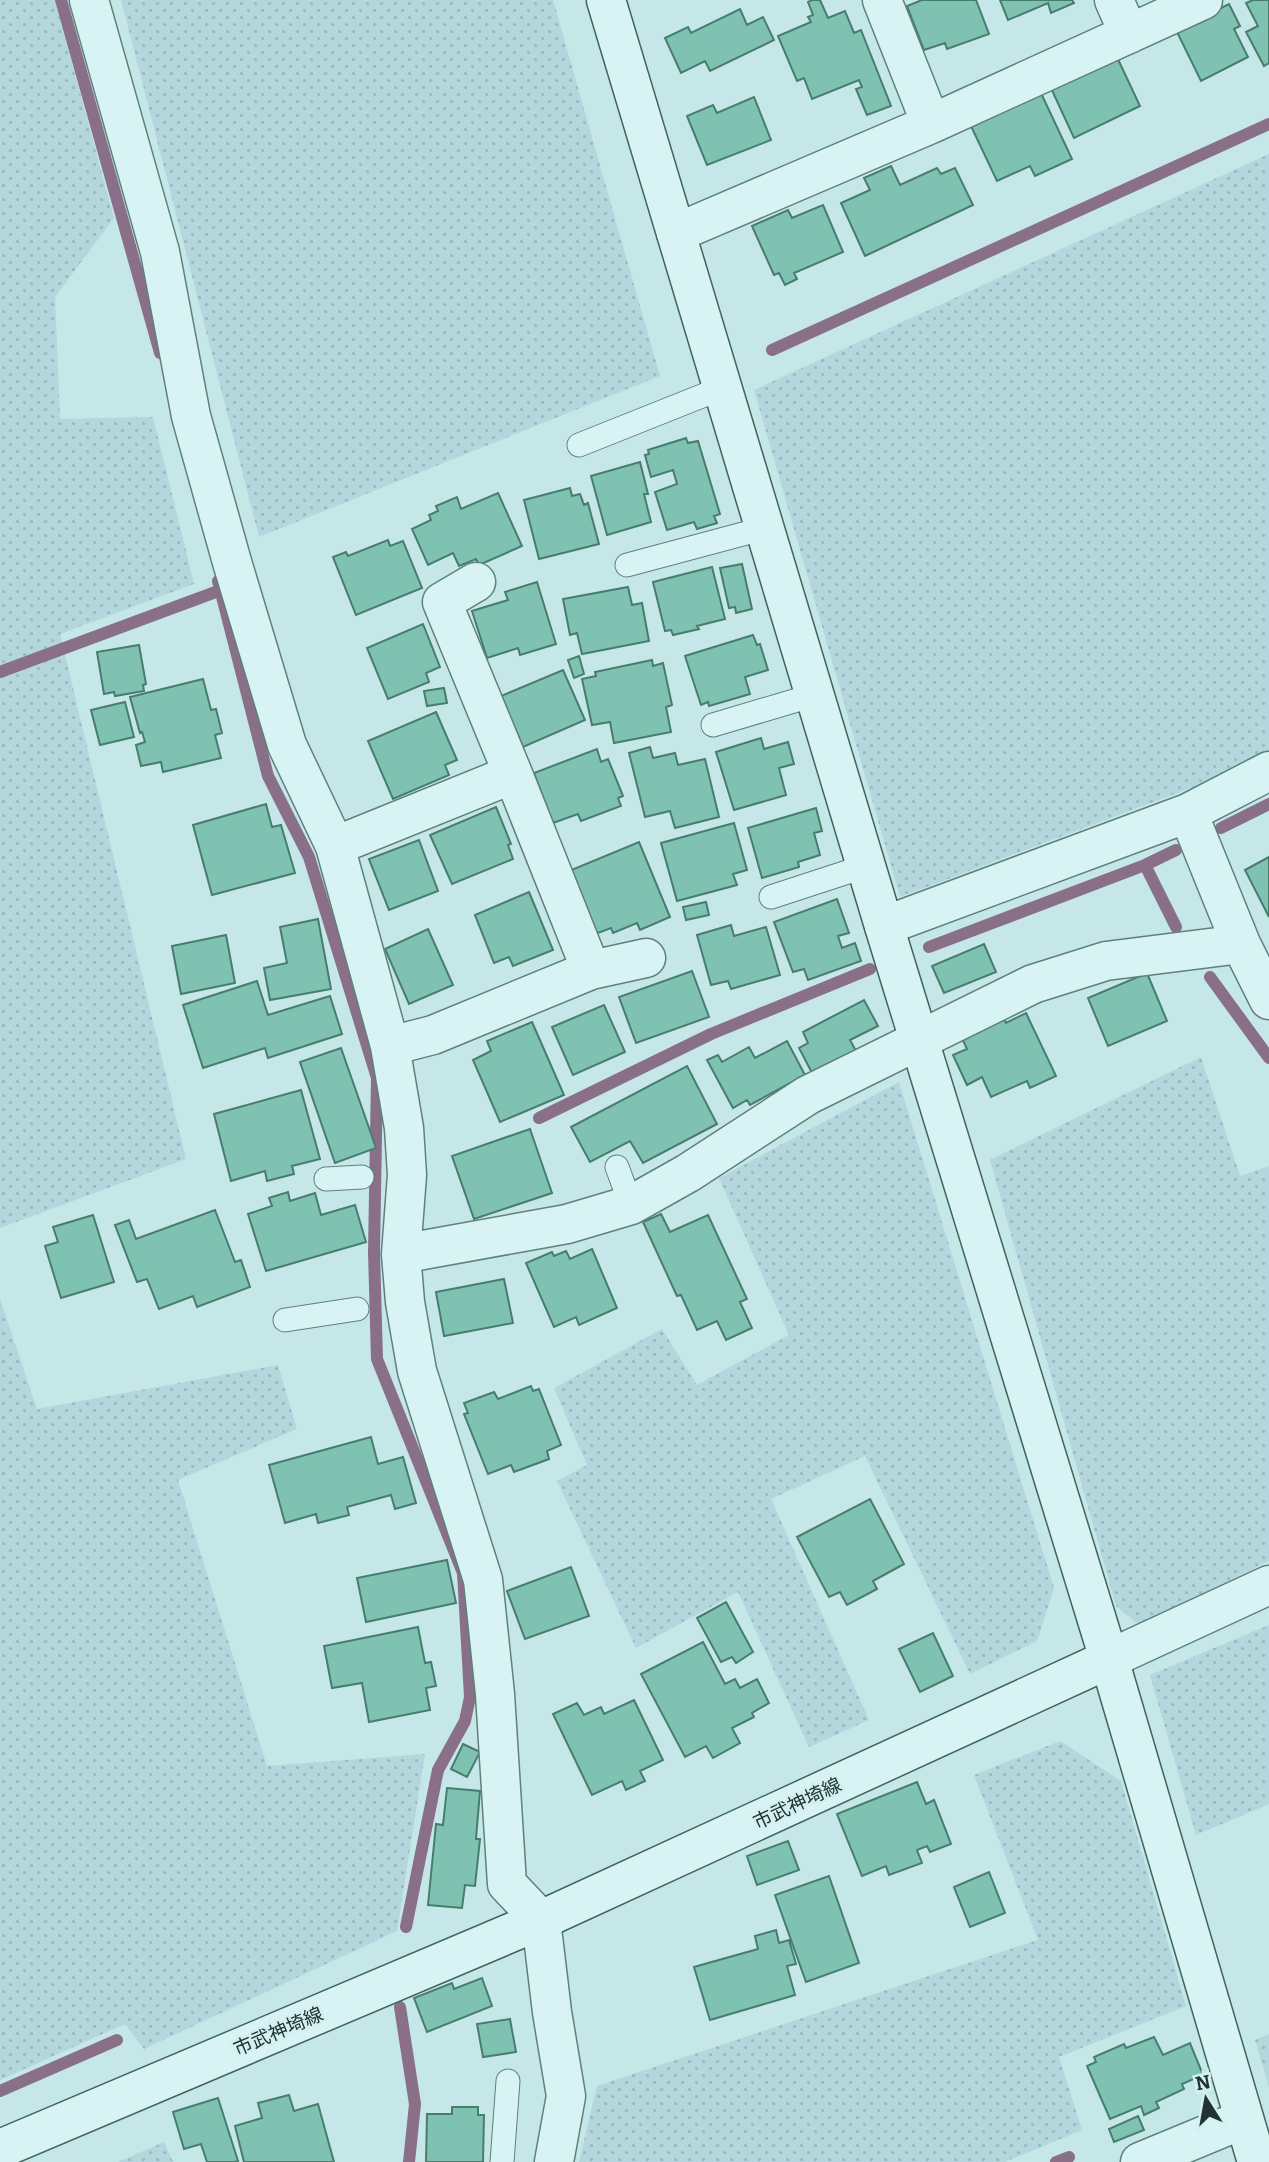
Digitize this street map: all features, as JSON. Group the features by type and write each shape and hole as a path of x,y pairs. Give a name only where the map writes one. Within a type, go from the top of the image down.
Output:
{"street":[{"path":"89,0 160,251 191,416 232,562 288,744 335,846 390,1046 404,1128 407,1175 401,1254 405,1302 417,1371 483,1580 495,1695 507,1884 541,1920 566,2096 554,2162"},
{"path":"606,0 884,926 1109,1659 1257,2162"},
{"path":"882,0 932,124"},
{"path":"676,233 932,124 1121,17 1203,0"},
{"path":"476,582 442,602 591,970"},
{"path":"884,926 1188,813 1269,771"},
{"path":"335,846 513,774"},
{"path":"1188,813 1241,944 1269,1000"},
{"path":"401,1254 567,1224 631,1205 688,1173 808,1095 1033,984 1106,961 1241,944"},
{"path":"390,1046 433,1035 591,970 646,958"},
{"name":"市武神埼線","path":"0,2149 541,1920 1269,1585"},
{"path":"1140,2162 1244,2119"}],"lane":[{"path":"579,445 722,388"},
{"path":"627,565 765,528"},
{"path":"713,725 814,695"},
{"path":"771,897 866,866"},
{"path":"617,1167 631,1205"},
{"path":"326,1179 362,1177"},
{"path":"285,1320 357,1309"},
{"path":"502,2162 508,2081"}],"shaded area":[{"path":"0,0 55,0 114,218 55,297 60,419 153,417 194,584 60,634 186,1159 0,1228"},
{"path":"121,0 553,0 660,376 259,537"},
{"path":"1269,154 1269,750 1196,786 900,897 754,390"},
{"path":"1201,1057 1240,1176 1269,1166 1269,1561 1139,1625 1116,1606 990,1160"},
{"path":"899,1082 1054,1588 1037,1641 970,1674 865,1456 771,1499 869,1720 809,1747 738,1592 636,1648 557,1481 587,1465 554,1388 662,1329 697,1385 789,1335 719,1178"},
{"path":"0,1299 37,1409 278,1365 297,1429 178,1480 267,1766 425,1754 397,1931 144,2049 125,2024 0,2080"},
{"path":"1269,1625 1269,1804 1196,1835 1150,1675"},
{"path":"1060,1741 1121,1781 1186,2006 1059,2057 1082,2130 1005,2162 579,2162 597,2086 1038,1940 974,1775"},
{"path":"1269,2034 1269,2087 1255,2040"},
{"path":"164,2142 173,2162 118,2162"}],"building":[{"path":"820,0 828,18 845,11 854,33 861,30 891,106 867,115 856,89 862,87 859,80 812,99 804,78 797,81 778,36 811,22 808,17 813,15 808,2"},
{"path":"922,0 976,0 989,34 947,49 945,43 924,50 907,6"},
{"path":"1000,0 1072,0 1074,3 1051,13 1048,3 1008,20"},
{"path":"1269,0 1269,63 1264,66 1246,32 1258,26 1246,3"},
{"path":"1229,4 1240,26 1234,29 1248,57 1201,81 1176,30"},
{"path":"740,9 747,25 763,17 774,40 710,71 705,61 681,73 665,38 688,27 691,33"},
{"path":"1116,55 1140,106 1074,138 1050,86"},
{"path":"1040,91 1072,159 1035,176 1030,166 997,181 970,124"},
{"path":"754,97 771,140 707,165 687,116 713,105 717,113"},
{"path":"891,166 900,185 937,168 941,174 955,168 973,205 865,256 841,203 870,190 864,178"},
{"path":"823,205 843,252 794,273 797,279 785,285 779,273 774,275 752,226 788,210 792,218"},
{"path":"686,438 688,443 698,441 720,514 714,516 717,523 697,529 694,522 667,530 655,492 677,484 673,470 651,477 645,455 649,454 648,450"},
{"path":"640,462 651,522 607,535 591,476"},
{"path":"570,488 572,496 580,494 584,505 588,503 599,544 539,559 524,500"},
{"path":"498,493 522,546 479,565 476,559 459,566 453,553 428,565 412,529 431,520 429,515 438,511 436,506 457,497 461,509"},
{"path":"388,540 390,546 403,541 422,588 356,615 333,557 346,552 348,556"},
{"path":"742,564 752,609 736,613 735,607 729,608 720,568"},
{"path":"712,567 725,619 673,635 671,630 665,631 653,582"},
{"path":"537,582 556,644 520,655 518,648 487,658 472,611 508,600 505,592"},
{"path":"628,587 632,605 642,603 649,641 582,654 577,633 570,635 563,599"},
{"path":"423,624 440,667 426,673 429,682 388,699 367,648"},
{"path":"753,635 757,645 760,644 768,670 745,677 750,694 709,706 708,702 701,705 685,656"},
{"path":"139,645 146,684 143,685 144,691 115,696 114,692 104,694 97,652"},
{"path":"579,656 584,674 574,678 568,660"},
{"path":"652,660 653,666 663,663 672,705 666,707 671,732 614,743 610,722 592,725 582,679 596,676 595,672"},
{"path":"563,670 585,720 523,747 501,696"},
{"path":"203,679 211,710 216,709 222,733 215,735 221,758 163,772 161,762 141,766 136,745 145,742 130,697"},
{"path":"444,688 447,703 427,706 424,691"},
{"path":"125,702 134,737 100,745 91,710"},
{"path":"436,712 457,760 445,765 449,775 393,799 368,741"},
{"path":"761,738 764,749 788,742 794,764 779,768 786,795 734,810 716,752"},
{"path":"650,747 653,758 675,753 678,765 705,759 719,817 675,828 670,811 645,817 629,753"},
{"path":"597,749 601,762 608,759 623,796 618,798 621,806 581,821 578,814 553,823 534,773"},
{"path":"266,804 272,827 281,825 295,873 212,895 193,825"},
{"path":"496,807 511,844 508,845 513,859 452,884 430,835"},
{"path":"816,808 822,831 814,833 820,855 798,862 799,867 762,878 748,828"},
{"path":"734,823 747,870 733,874 737,885 677,901 661,843"},
{"path":"419,840 438,891 389,910 369,859"},
{"path":"639,842 670,917 640,930 637,923 613,933 611,928 595,934 569,871"},
{"path":"1269,857 1269,917 1245,870"},
{"path":"529,892 553,950 513,966 509,957 494,963 475,915"},
{"path":"837,899 849,933 838,936 842,948 855,943 861,961 808,980 804,969 793,972 774,922"},
{"path":"706,902 709,915 686,920 683,907"},
{"path":"318,919 331,989 270,1000 264,968 287,963 280,927"},
{"path":"731,925 734,936 766,927 780,975 731,989 728,981 711,985 697,935"},
{"path":"428,929 453,985 409,1004 385,949"},
{"path":"226,935 235,983 181,994 172,946"},
{"path":"984,944 996,972 944,993 932,966"},
{"path":"692,971 709,1017 636,1043 619,997"},
{"path":"1147,973 1167,1021 1108,1046 1088,998"},
{"path":"257,981 268,1015 330,996 342,1034 268,1058 265,1048 203,1068 183,1005"},
{"path":"864,1000 878,1026 850,1040 856,1051 812,1073 799,1048 808,1043 803,1032"},
{"path":"604,1005 625,1052 573,1075 552,1027"},
{"path":"1026,1013 1056,1076 1030,1088 1027,1081 991,1097 982,1077 967,1085 953,1055 967,1049 961,1036 1003,1016 1006,1023"},
{"path":"532,1022 564,1095 500,1122 473,1060 491,1051 487,1041"},
{"path":"787,1041 805,1075 750,1105 747,1100 733,1108 707,1060 718,1055 722,1062 749,1047 755,1058"},
{"path":"341,1048 376,1148 335,1163 300,1062"},
{"path":"687,1066 717,1124 643,1163 630,1141 590,1162 571,1127"},
{"path":"301,1090 320,1159 292,1166 294,1174 267,1181 265,1171 231,1181 214,1114"},
{"path":"530,1129 552,1193 474,1219 452,1156"},
{"path":"288,1192 290,1201 315,1193 321,1215 355,1205 366,1242 266,1271 248,1214 272,1206 269,1198"},
{"path":"215,1210 235,1262 241,1260 250,1287 197,1307 193,1296 159,1309 147,1279 137,1282 115,1225 129,1220 136,1239"},
{"path":"661,1214 670,1232 708,1215 747,1299 740,1302 752,1328 726,1340 717,1321 697,1330 681,1295 677,1296 643,1222"},
{"path":"93,1215 114,1282 61,1298 45,1246 58,1242 53,1227"},
{"path":"592,1249 617,1308 579,1325 576,1317 554,1327 526,1263 552,1252 554,1256 566,1251 570,1259"},
{"path":"504,1279 513,1323 444,1336 436,1292"},
{"path":"531,1386 533,1391 539,1389 561,1445 547,1451 549,1459 514,1472 511,1465 488,1474 464,1414 468,1413 464,1403 494,1392 498,1399"},
{"path":"371,1437 378,1464 403,1457 416,1503 395,1509 391,1495 347,1507 349,1515 318,1523 316,1514 285,1523 269,1465"},
{"path":"870,1499 904,1564 873,1581 877,1589 847,1605 840,1592 829,1597 797,1537"},
{"path":"447,1560 456,1603 366,1622 357,1578"},
{"path":"571,1567 589,1616 525,1639 507,1591"},
{"path":"726,1602 753,1652 736,1663 732,1657 721,1662 697,1618"},
{"path":"418,1627 425,1663 431,1662 436,1686 426,1688 430,1710 369,1722 362,1683 332,1688 324,1646"},
{"path":"933,1633 953,1676 920,1692 899,1649"},
{"path":"703,1642 725,1684 735,1679 740,1688 757,1679 769,1703 752,1713 754,1717 732,1728 740,1743 713,1758 706,1746 685,1757 641,1674"},
{"path":"634,1700 663,1760 640,1771 645,1781 626,1790 622,1781 592,1795 553,1714 577,1703 584,1715 601,1707 604,1714"},
{"path":"463,1744 480,1752 467,1777 451,1769"},
{"path":"917,1782 926,1804 934,1800 951,1844 930,1852 927,1846 917,1850 922,1863 889,1875 886,1866 862,1876 837,1814"},
{"path":"447,1788 480,1791 476,1839 480,1839 475,1886 465,1885 462,1908 428,1905 436,1824 443,1825"},
{"path":"788,1841 799,1870 757,1885 747,1856"},
{"path":"989,1872 1005,1913 970,1927 954,1887"},
{"path":"829,1876 859,1963 806,1982 775,1895"},
{"path":"776,1930 779,1943 789,1940 796,1964 787,1966 795,1995 710,2020 694,1967 758,1949 755,1936"},
{"path":"482,1978 492,2006 427,2032 414,1998 452,1983 454,1989"},
{"path":"510,2019 516,2052 483,2057 477,2024"},
{"path":"1154,2037 1163,2055 1190,2043 1203,2075 1182,2084 1184,2089 1156,2102 1159,2108 1144,2115 1141,2106 1110,2119 1087,2066 1096,2062 1094,2057 1124,2044 1126,2048"},
{"path":"289,2095 294,2111 318,2104 334,2162 244,2162 235,2126 262,2118 258,2103"},
{"path":"218,2098 238,2161 207,2162 201,2144 184,2149 173,2112"},
{"path":"452,2107 478,2107 478,2115 484,2115 483,2162 426,2162 427,2114 452,2114"},
{"path":"1138,2116 1144,2130 1114,2142 1109,2129"}],"waterway":[{"path":"61,0 160,353"},
{"path":"772,350 1269,124"},
{"path":"218,581 268,776 309,857 377,1078 374,1252 377,1359 463,1573 470,1697 465,1721 438,1770 406,1927"},
{"path":"0,672 221,590"},
{"path":"1221,828 1269,804"},
{"path":"1145,865 1176,850"},
{"path":"929,947 1145,865 1176,927"},
{"path":"539,1118 711,1034 870,969"},
{"path":"1210,977 1269,1058"},
{"path":"400,2007 415,2104 409,2162"},
{"path":"0,2091 117,2040"},
{"path":"1056,2162 1069,2157"}]}
